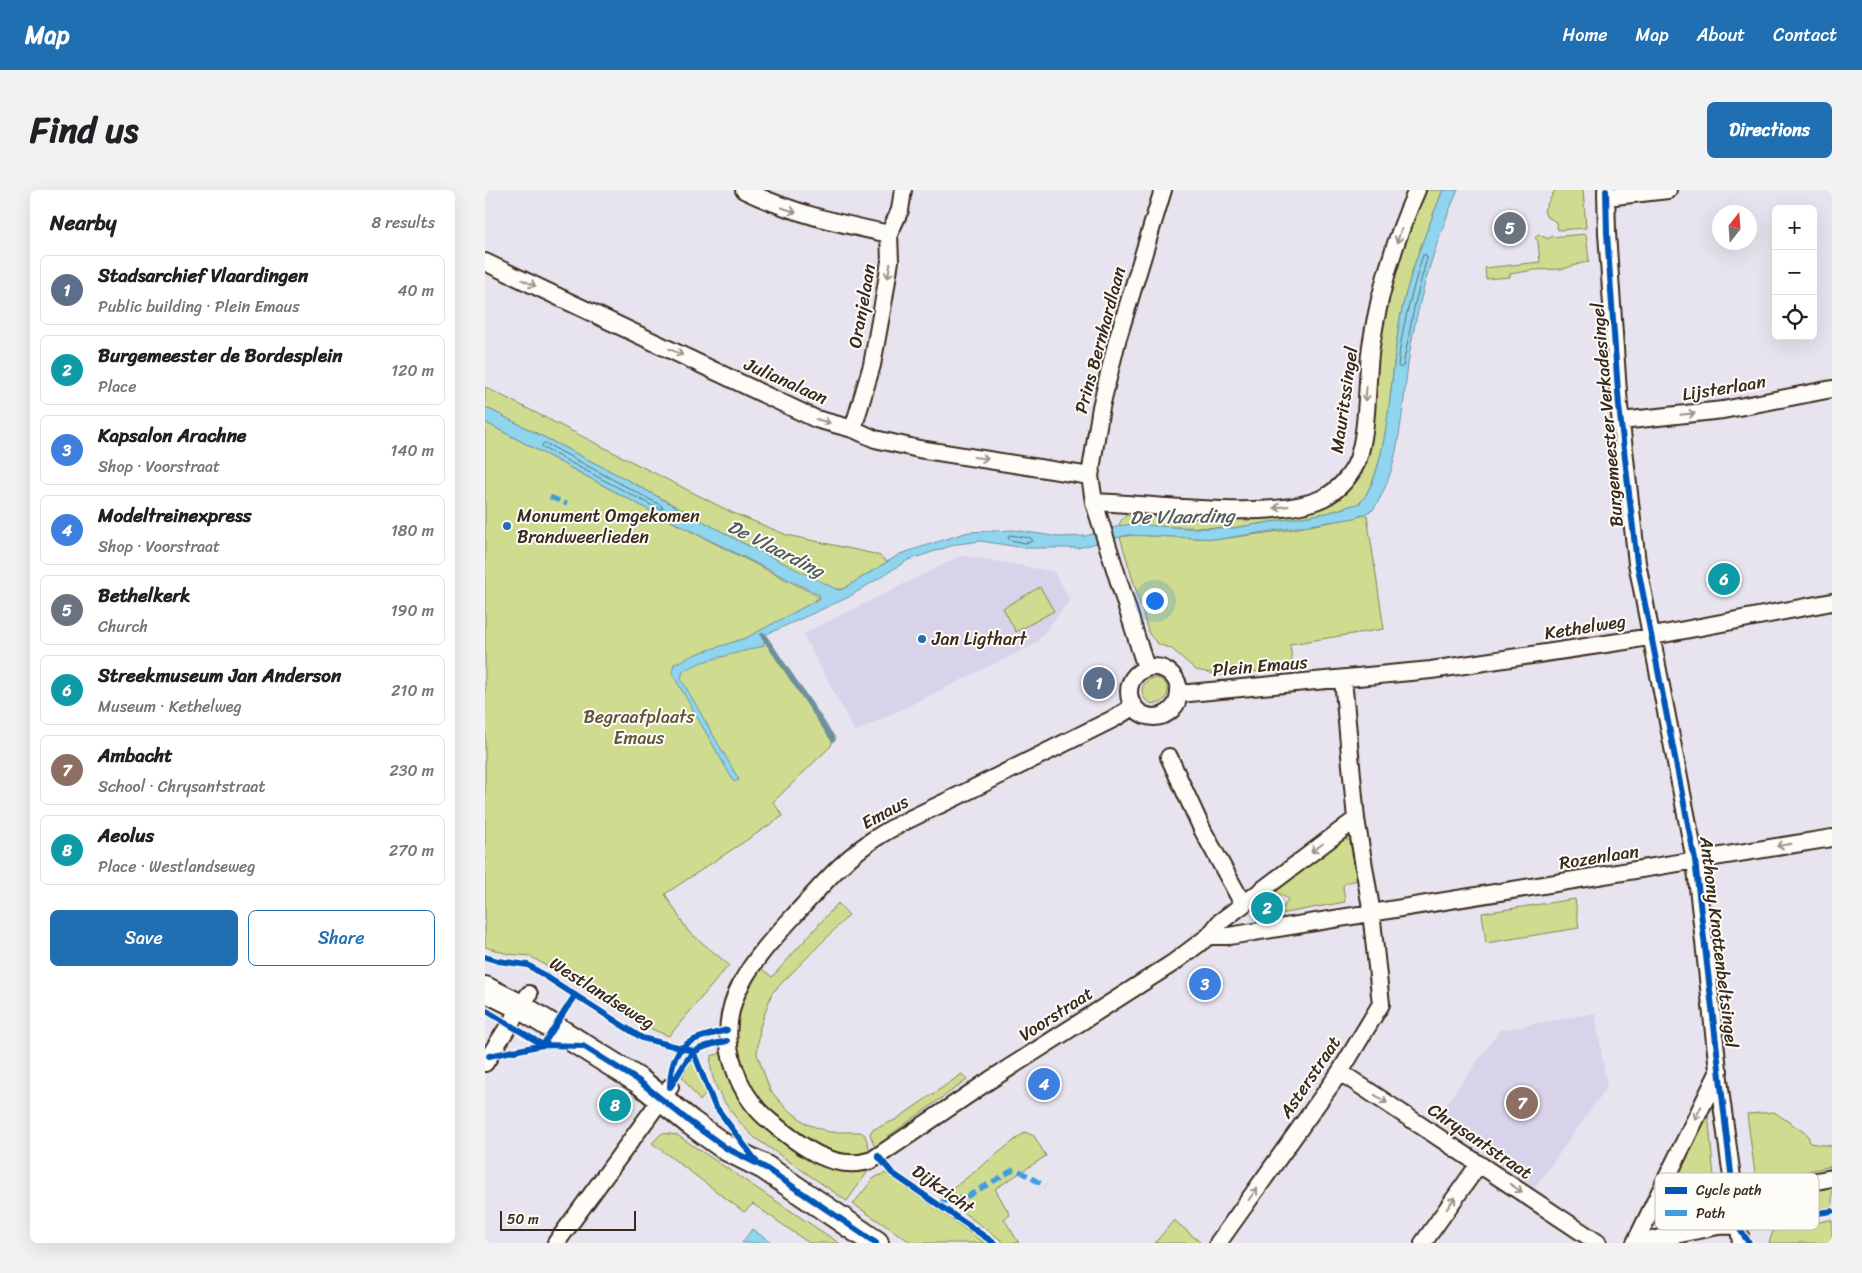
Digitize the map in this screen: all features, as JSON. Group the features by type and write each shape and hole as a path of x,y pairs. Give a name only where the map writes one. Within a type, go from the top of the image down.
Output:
{"main road":[{"path":"485,972 525,1000 648,1068 665,1094 757,1163 860,1236 876,1243"},
{"path":"485,989 525,1000"}],"street":[{"path":"744,190 779,206 811,217 889,234"},
{"name":"Oranjelaan","path":"853,429 872,365 890,261 889,234 900,210 903,190"},
{"name":"Prins Bernhardlaan","path":"1094,502 1090,476 1101,407 1117,341 1163,190"},
{"name":"Mauritssingel","path":"1094,502 1189,508 1278,508 1324,498 1338,487 1350,475 1357,459 1362,440 1372,344 1383,287 1417,190"},
{"path":"1606,193 1668,190"},
{"name":"Burgemeester Verkadesingel","path":"1606,193 1607,233 1621,421 1637,563 1650,636"},
{"name":"Julianalaan","path":"485,262 816,419 853,429 875,439 919,449 1090,476"},
{"name":"Lijsterlaan","path":"1621,421 1723,410 1832,389"},
{"path":"1094,502 1146,668"},
{"name":"Kethelweg","path":"1343,680 1431,670 1650,636 1832,602"},
{"name":"Anthony Knottenbeltsingel","path":"1650,636 1695,860 1731,1173"},
{"path":"1158,667 1170,672 1177,682 1179,694 1173,709 1159,717 1145,715 1134,706 1130,699 1131,684 1134,677 1146,668 1158,667"},
{"name":"Plein Emaus","path":"1179,694 1343,680"},
{"name":"Asterstraat","path":"1218,1243 1340,1072 1381,1004 1371,915 1356,818 1343,680"},
{"name":"Emaus","path":"884,1152 872,1160 855,1164 827,1160 806,1148 763,1116 746,1096 728,1049 728,1020 735,994 751,964 843,863 882,834 1115,718 1134,706"},
{"path":"1169,758 1241,906 1248,933"},
{"name":"Voorstraat","path":"884,1152 990,1080 1173,963 1209,936 1220,922 1356,818"},
{"name":"Rozenlaan","path":"1209,936 1248,933 1371,915 1714,856 1832,838"},
{"path":"485,1063 525,1000"},
{"path":"1670,1173 1720,1069"},
{"name":"Chrysantstraat","path":"1340,1072 1598,1243"},
{"path":"556,1243 665,1094"},
{"path":"1423,1243 1479,1164"},
{"path":"1819,1181 1832,1178"},
{"path":"1636,1243 1655,1204"},
{"path":"1636,1243 1699,1230"},
{"name":"Anthony Knottenbeltsingel","path":"1732,1243 1736,1230"},
{"name":"Anthony Knottenbeltsingel","path":"1738,1230 1741,1243"}],"shaded area":[{"name":"Jan Ligthart","path":"962,555 1054,572 1070,600 1035,644 855,732 803,634"},
{"path":"1595,1013 1607,1087 1534,1189 1436,1119 1500,1030"}],"green space":[{"path":"1422,190 1443,190 1421,247 1403,305 1384,438 1371,486 1360,503 1327,513 1233,528 1119,526 1124,518 1129,515 1139,514 1140,509 1243,514 1349,483 1383,307"},
{"path":"1555,190 1583,190 1586,228 1558,230 1556,222 1546,216 1544,210"},
{"path":"1538,234 1548,239 1550,237 1586,234 1589,261 1563,269 1534,270 1510,274 1510,277 1486,279 1485,268 1540,262 1538,241 1535,238"},
{"path":"485,387 731,512 787,535 870,553 880,556 887,562 843,589 834,589 485,407"},
{"name":"Begraafplaats Emaus","path":"485,422 653,512 820,597 763,635 833,739 831,746 773,802 783,816 665,894 688,931 729,965 669,1036 649,1028 530,956 508,954 485,947"},
{"path":"1367,515 1384,629 1290,644 1293,668 1220,675 1196,670 1172,649 1158,644 1149,634 1120,537 1134,535 1220,539 1288,530"},
{"path":"1040,587 1054,611 1016,632 1003,608"},
{"path":"1155,678 1164,682 1168,691 1164,700 1155,704 1146,700 1142,691 1146,682"},
{"path":"1343,838 1350,841 1357,880 1346,883 1343,886 1345,902 1280,914 1288,899 1272,890"},
{"path":"1575,899 1579,928 1486,943 1482,913"},
{"path":"838,903 849,915 772,993 760,1027 757,1054 770,1090 785,1107 807,1124 829,1132 861,1132 865,1135 871,1154 849,1155 824,1149 798,1133 778,1117 761,1099 748,1079 739,1058 735,1035 738,1013 746,990 761,968 772,977"},
{"path":"722,1053 730,1079 743,1103 793,1147 827,1168 846,1170 871,1167 847,1201 755,1138 731,1112 713,1079 711,1067 711,1056"},
{"path":"692,1058 697,1064 706,1093 700,1101 682,1077"},
{"path":"962,1074 967,1080 887,1137 890,1141 876,1151 870,1134 872,1130 895,1120"},
{"path":"1774,1112 1808,1135 1810,1143 1832,1146 1832,1166 1798,1173 1755,1173 1747,1114"},
{"path":"1708,1113 1714,1173 1673,1173 1699,1116"},
{"path":"1025,1132 1034,1136 1046,1156 995,1189 1010,1215 1004,1219 1019,1243 1005,1243 942,1197"},
{"path":"662,1133 677,1135 839,1243 809,1243 753,1204 744,1212 652,1143"},
{"path":"885,1173 985,1243 912,1243 853,1204 874,1178"},
{"path":"1832,1183 1832,1207 1819,1209 1819,1185"},
{"path":"1174,1220 1201,1243 1155,1243"},
{"path":"1832,1221 1832,1243 1769,1243 1773,1231 1819,1230 1819,1222"}],"water":[{"path":"1443,190 1458,190 1436,246 1424,285 1411,344 1396,452 1383,492 1373,510 1355,518 1220,539 1128,535 1078,548 1025,548 981,541 957,544 908,560 847,598 767,634 763,646 702,662 683,671 681,679 739,780 734,782 672,673 674,664 696,654 746,638 819,599 820,595 653,512 485,422 485,407 620,476 739,541 838,590 843,589 900,554 968,532 1014,530 1059,537 1086,536 1132,524 1187,528 1233,528 1327,513 1360,503 1371,486 1378,464 1389,410 1403,305 1416,261"},
{"path":"752,1229 772,1243 742,1243"}],"waterway":[{"path":"763,635 833,739"}],"marked path":[{"path":"550,497 567,504"},
{"path":"937,1203 966,1197 1013,1170 1018,1170 1045,1186"}],"cycle path":[{"path":"1606,190 1607,233 1619,406 1637,563 1695,860 1731,1173"},
{"name":"Westlandseweg","path":"485,957 498,961 528,965 642,1038 693,1051"},
{"name":"Westlandseweg","path":"489,1056 543,1045 575,995"},
{"path":"485,1010 543,1045 583,1046 639,1081 726,1148 764,1167 876,1243"},
{"path":"670,1087 671,1072 678,1052 685,1045 693,1041 727,1030"},
{"path":"671,1086 692,1054 704,1047 727,1041"},
{"path":"693,1051 714,1104 756,1161"},
{"name":"Dijkzicht","path":"878,1156 892,1173 994,1243"},
{"path":"1819,1213 1832,1211"},
{"path":"1740,1230 1749,1243"}],"place":[{"name":"Bethelkerk","path":"1510,228"},
{"name":"Monument Omgekomen Brandweerlieden","path":"507,526"},
{"name":"Streekmuseum Jan Anderson","path":"1724,579"},
{"name":"Jan Ligthart","path":"922,639"},
{"name":"Stadsarchief Vlaardingen","path":"1099,683"},
{"name":"Burgemeester de Bordesplein","path":"1267,908"},
{"name":"Kapsalon Arachne","path":"1205,984"},
{"name":"Modeltreinexpress","path":"1044,1084"},
{"name":"Ambacht","path":"1522,1103"},
{"name":"Aeolus","path":"615,1105"}],"water label":[{"name":"De Vlaarding","path":"1182,516"},
{"name":"De Vlaarding","path":"776,548"}]}
